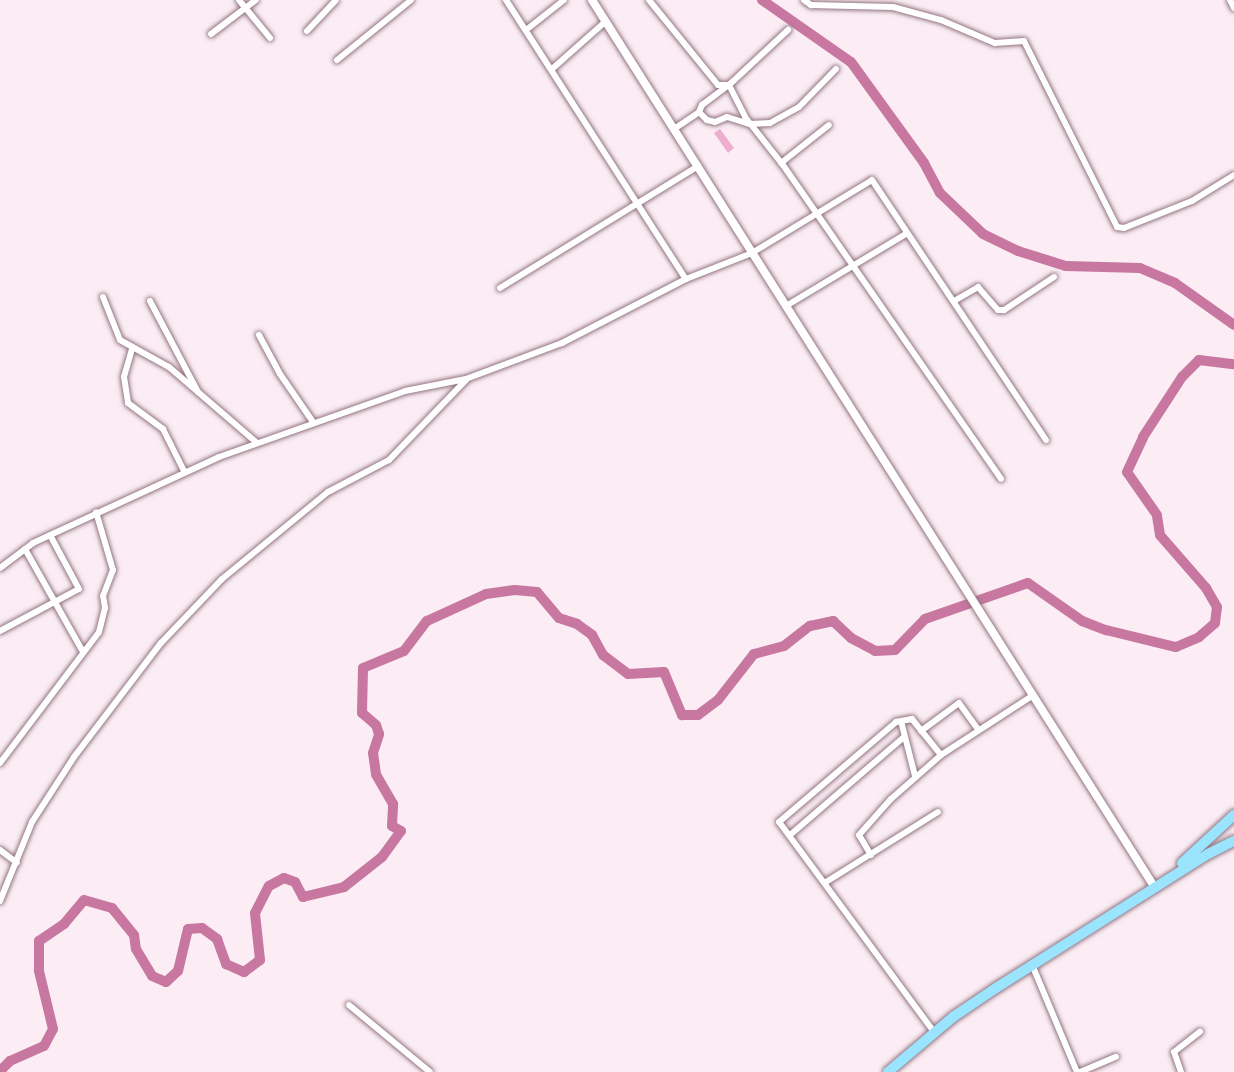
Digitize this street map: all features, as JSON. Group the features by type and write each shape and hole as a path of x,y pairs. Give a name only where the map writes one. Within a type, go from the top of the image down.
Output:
{"main road":[{"path":"888,1072 934,1032 1142,895 1191,857 1234,815"},
{"path":"1154,886 1234,841"}],"street":[{"path":"239,0 270,38"},
{"path":"211,34 256,0"},
{"path":"307,31 336,0"},
{"path":"337,60 411,0"},
{"path":"506,0 686,279"},
{"path":"526,30 564,0"},
{"path":"592,0 967,587 1032,696 1154,886"},
{"path":"649,0 718,85 729,85"},
{"path":"804,0 811,5 893,7 941,20 995,43 1024,41 1117,227 1124,228 1192,201 1234,175"},
{"path":"811,5 817,0"},
{"path":"1230,0 1234,8"},
{"path":"552,69 606,21"},
{"path":"677,128 699,112 708,99 729,85 788,30"},
{"path":"699,112 707,120 740,118 750,123 785,117 837,69"},
{"path":"729,85 750,123 817,213 1001,479"},
{"path":"781,163 829,125"},
{"path":"501,288 698,166"},
{"path":"0,568 25,549 50,535 96,512 133,499 184,471 313,422 405,391 466,379 562,343 686,279 752,253 872,180 1046,440"},
{"path":"786,306 906,234"},
{"path":"954,301 978,287 998,310 1004,310 1054,277"},
{"path":"103,297 120,340 132,349 169,367 199,396 257,443"},
{"path":"150,301 199,396"},
{"path":"259,335 313,422"},
{"path":"132,349 124,377 129,403 163,429 184,471"},
{"path":"0,901 32,822 74,757 161,643 222,579 328,492 389,460 466,379"},
{"path":"0,763 99,632 105,608 103,596 113,570 96,512"},
{"path":"0,631 79,589 50,535"},
{"path":"25,549 52,604 83,652"},
{"path":"871,855 859,835 915,776 978,729 1032,696"},
{"path":"921,731 959,704 978,729"},
{"path":"934,1032 780,820 901,721 910,718 941,755"},
{"path":"901,721 915,776"},
{"path":"790,835 904,737"},
{"path":"826,882 938,812"},
{"path":"0,850 17,863"},
{"path":"1033,967 1078,1072 1116,1057"},
{"path":"349,1005 430,1072"},
{"path":"1181,1072 1174,1052 1200,1032"}],"shaded area":[{"path":"720,129 734,148 728,153 714,133"}],"waterway":[{"path":"762,0 851,62 924,163 940,193 983,234 1018,251 1066,266 1140,268 1175,283 1234,325"},
{"path":"0,1071 10,1061 44,1046 53,1029 39,971 39,941 64,924 84,900 112,908 134,935 136,949 152,976 166,982 178,971 188,929 202,928 217,939 226,964 244,972 260,960 255,913 269,886 284,878 295,882 303,897 344,887 382,857 401,831 392,826 393,804 376,774 373,753 379,734 376,725 362,713 363,668 404,651 427,621 486,594 515,590 537,592 559,618 577,624 592,635 603,655 628,674 664,672 682,715 698,715 718,700 754,654 784,646 810,626 833,621 851,638 875,651 895,650 925,619 1028,583 1082,621 1106,630 1176,647 1199,637 1215,623 1217,607 1206,588 1160,535 1157,515 1127,472 1143,437 1182,377 1199,360 1234,364"}]}
